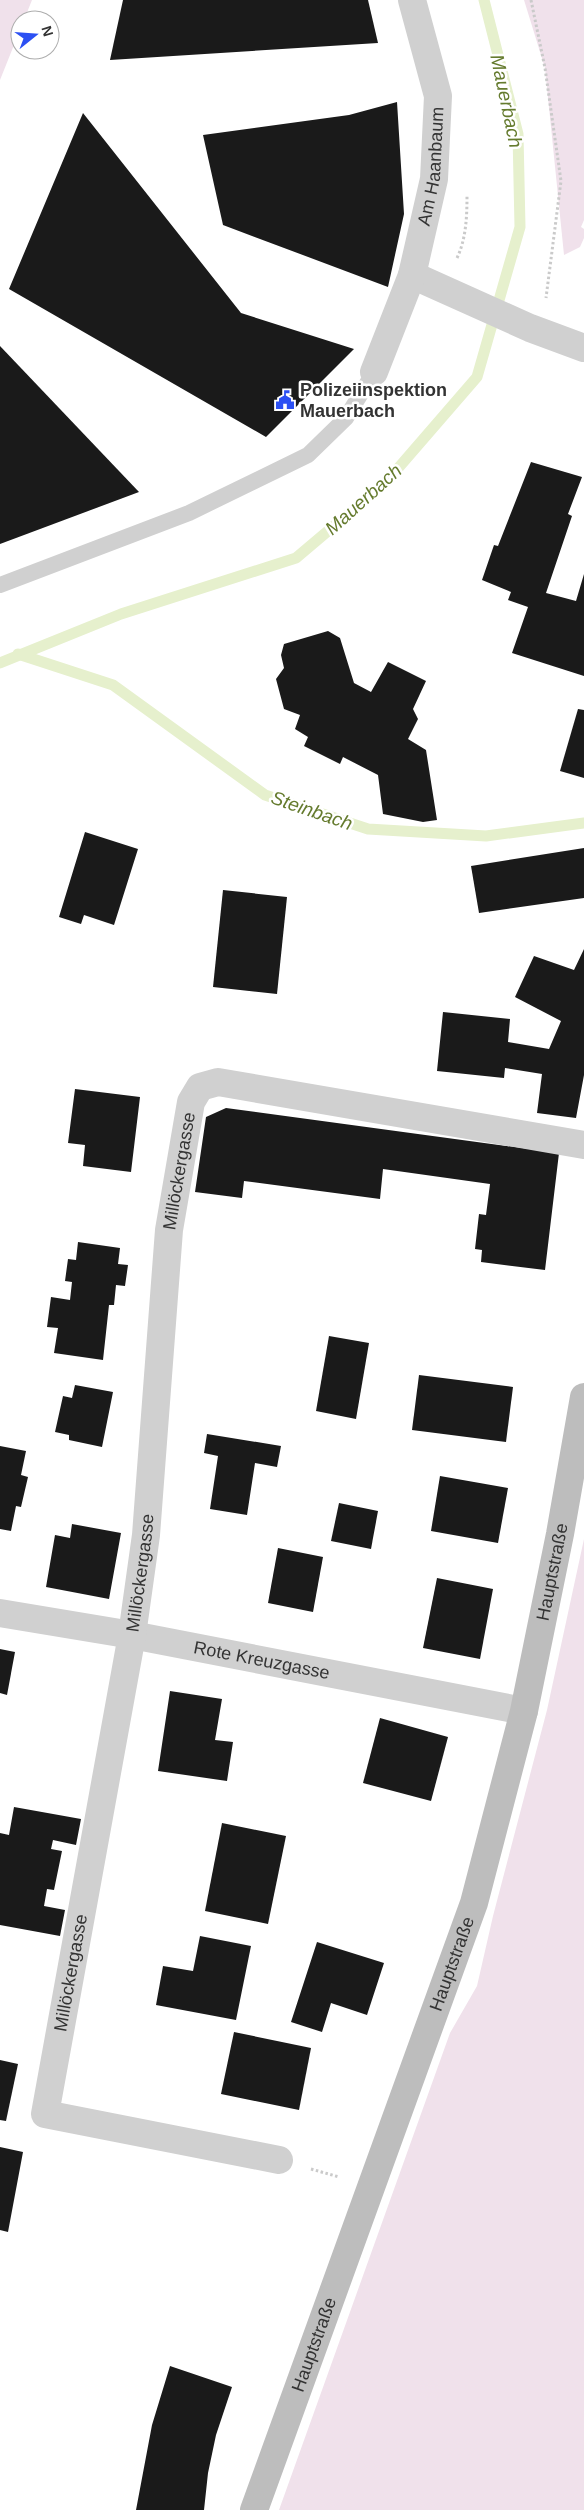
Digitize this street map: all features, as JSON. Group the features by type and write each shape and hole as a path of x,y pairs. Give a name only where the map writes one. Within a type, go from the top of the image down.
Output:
{"main road":[{"name":"Hauptstraße","path":"254,2510 474,1903 524,1711 560,1534 584,1397"}],"street":[{"name":"Am Haanbaum","path":"374,372 412,275 434,179 438,96 412,0"},
{"path":"412,275 530,328 584,348"},
{"name":"Millöckergasse","path":"279,2160 45,2114 132,1635 146,1535 169,1230 191,1102 200,1087 218,1082 584,1145"},
{"name":"Rote Kreuzgasse","path":"0,1612 132,1635 524,1711"}],"lane":[{"path":"0,585 189,513 308,454 346,418 374,372"}],"path":[{"path":"530,0 545,68 561,181 548,289"},
{"path":"279,2160 371,2185"}],"shaded area":[{"path":"0,0 32,0 28,10 10,10 10,55 0,80"},
{"path":"524,0 584,0 584,220 581,227 584,229 584,238 580,247 564,255 545,68"},
{"path":"584,1539 584,2510 279,2510 450,2033 477,1986 493,1916 547,1710"}],"building":[{"path":"123,0 368,0 378,43 110,60"},
{"path":"397,102 404,214 388,287 223,225 203,135 349,115"},
{"path":"83,113 241,313 354,349 266,437 9,289"},
{"path":"0,346 139,492 0,544"},
{"path":"531,462 582,477 568,514 572,516 546,593 576,601 584,574 584,676 512,653 528,607 508,600 511,592 482,580 494,545 498,546"},
{"path":"328,631 340,638 354,683 371,692 388,662 426,681 413,709 418,719 408,739 426,750 437,820 423,822 383,814 378,775 343,757 340,764 304,746 308,737 295,729 300,715 284,709 276,679 284,668 281,655 284,644"},
{"path":"578,709 584,710 584,778 560,771"},
{"path":"85,832 138,849 114,925 84,915 81,924 59,917"},
{"path":"584,848 584,898 479,913 471,866"},
{"path":"223,890 287,897 277,994 213,987"},
{"path":"584,949 584,1075 576,1118 537,1113 542,1074 505,1068 504,1078 437,1071 443,1012 510,1019 508,1042 549,1049 561,1021 515,997 534,956 574,970"},
{"path":"75,1089 140,1097 131,1172 83,1166 85,1145 68,1143"},
{"path":"226,1108 559,1153 545,1270 481,1262 482,1250 475,1249 479,1214 486,1215 490,1184 383,1169 380,1199 244,1181 242,1198 195,1192 206,1117"},
{"path":"78,1242 120,1248 118,1264 128,1265 125,1286 116,1285 114,1305 109,1305 103,1360 54,1353 58,1328 47,1327 51,1297 70,1300 72,1282 65,1281 68,1259 76,1260"},
{"path":"329,1336 369,1343 356,1419 316,1411"},
{"path":"419,1375 513,1387 506,1442 412,1430"},
{"path":"75,1385 113,1392 102,1447 69,1440 69,1435 55,1432 63,1396 72,1398"},
{"path":"207,1434 281,1446 277,1467 255,1463 247,1515 210,1509 218,1456 204,1453"},
{"path":"0,1446 26,1451 21,1475 28,1477 21,1507 16,1506 11,1531 0,1529"},
{"path":"440,1476 508,1488 498,1543 431,1531"},
{"path":"339,1503 378,1511 371,1549 331,1541"},
{"path":"72,1524 121,1533 109,1599 46,1587 55,1535 70,1538"},
{"path":"278,1548 323,1557 313,1612 268,1603"},
{"path":"437,1578 493,1589 480,1659 423,1648"},
{"path":"0,1649 15,1652 7,1695 0,1693"},
{"path":"170,1691 222,1699 215,1740 233,1742 227,1781 158,1771"},
{"path":"380,1718 448,1737 431,1801 363,1783"},
{"path":"14,1807 81,1819 76,1845 53,1840 51,1849 62,1851 54,1890 47,1889 44,1906 65,1910 60,1936 0,1925 0,1833 9,1835"},
{"path":"222,1823 286,1836 268,1924 205,1911"},
{"path":"200,1936 251,1946 236,2020 156,2005 163,1966 193,1971"},
{"path":"317,1942 384,1963 367,2015 331,2003 322,2032 291,2022"},
{"path":"234,2032 311,2048 299,2110 221,2094"},
{"path":"0,2060 18,2064 6,2121 0,2120"},
{"path":"0,2147 23,2152 8,2232 0,2230"},
{"path":"170,2366 232,2387 216,2435 208,2473 204,2510 136,2510 152,2425"}],"waterway":[{"name":"Mauerbach","path":"0,663 121,614 296,558 387,481 477,377 520,227 518,134 484,0"},
{"name":"Steinbach","path":"18,654 113,685 265,795 368,829 486,836 584,823"}],"place":[{"name":"Polizeiinspektion Mauerbach","path":"285,400"}]}
